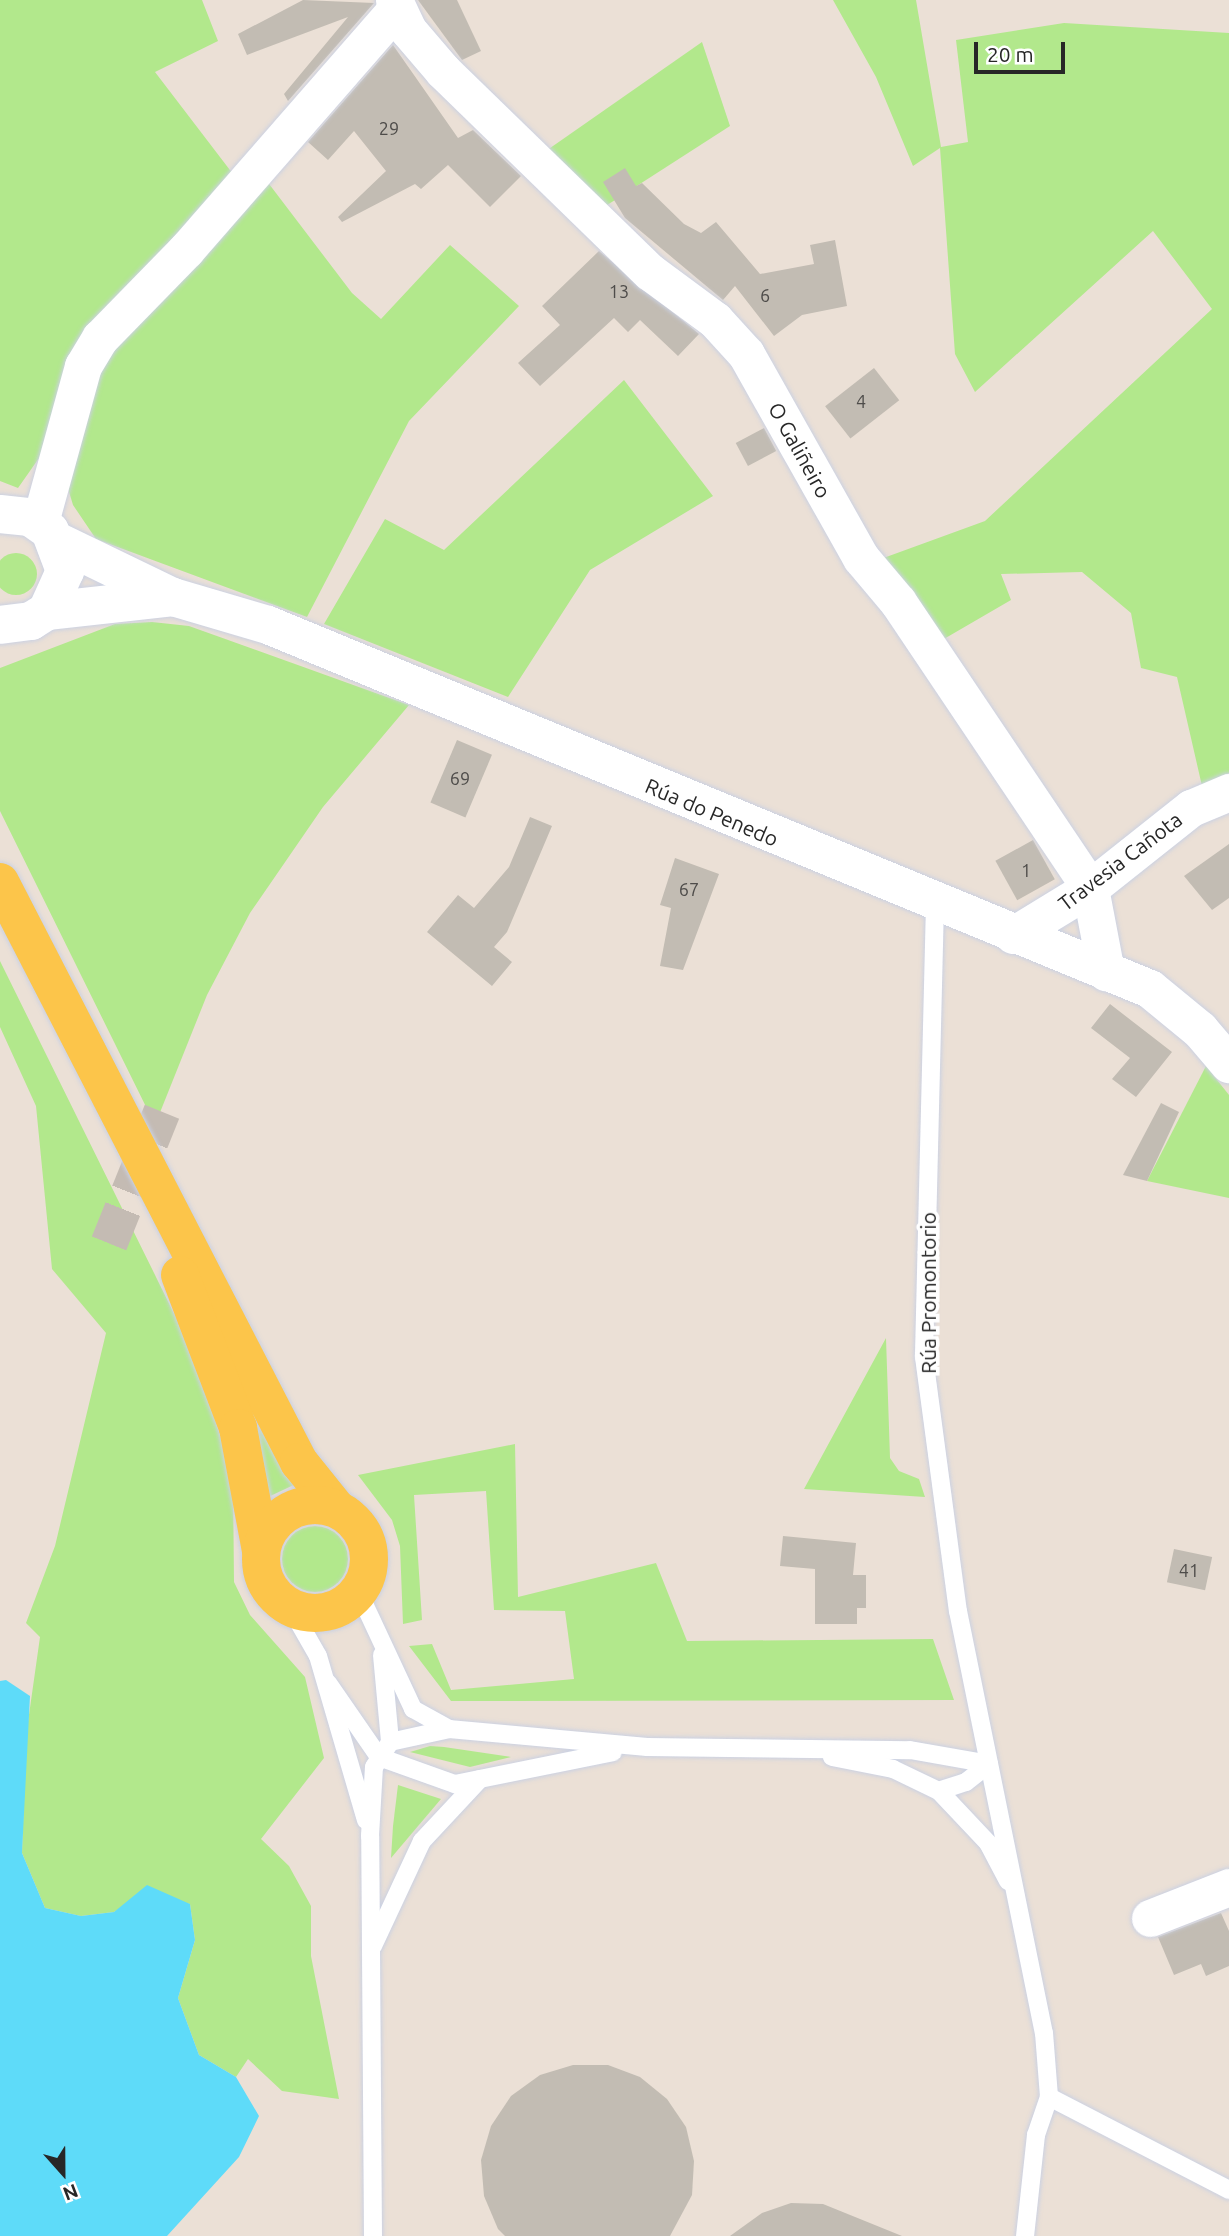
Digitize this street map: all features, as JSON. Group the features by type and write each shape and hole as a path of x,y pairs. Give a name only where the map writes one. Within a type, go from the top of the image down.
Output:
{"main road":[{"path":"0,881 91,1067 299,1462 336,1508 354,1521 369,1550 359,1593 327,1613 290,1607 266,1584 234,1417 91,1067"},
{"path":"261,1552 275,1522 288,1512 303,1506 336,1508"}],"street":[{"path":"47,611 63,586 49,532 83,366 100,338 186,250 395,4"},
{"name":"O Galiñeiro","path":"395,4 443,71 610,233 730,333 860,558 898,602 1090,888 1106,972"},
{"name":"Rúa do Penedo","path":"0,514 49,532 173,597 268,625 935,904 1150,989 1200,1030 1229,1064"},
{"name":"Rúa do Penedo","path":"0,625 31,621 47,611 173,597"},
{"name":"Travesia Cañota","path":"1013,935 1090,888 1191,808 1229,792"},
{"path":"1150,1919 1229,1887"}],"lane":[{"name":"Rúa Promontorio","path":"935,904 924,1357 958,1611 1019,1902 1049,2097"},
{"path":"359,1593 381,1646 414,1709 449,1729"},
{"path":"290,1607 328,1683 379,1757 455,1784 646,1747"},
{"path":"381,1646 390,1742"},
{"path":"328,1683 370,1836"},
{"path":"373,2236 370,1836 379,1757 390,1742 449,1729 646,1747 910,1750 989,1764"},
{"path":"787,1748 893,1769 939,1791 988,1843 1019,1902"},
{"path":"939,1791 966,1782 989,1764"},
{"path":"369,1956 422,1840 481,1779"},
{"path":"1025,2236 1036,2135 1049,2097 1229,2190"}],"green space":[{"path":"0,0 202,0 218,41 155,72 236,178 18,488 0,481"},
{"path":"833,0 916,0 941,147 968,142 956,40 1064,23 1229,33 1229,773 1202,786 1177,677 1141,668 1131,613 1082,572 1001,574 1011,600 937,643 878,560 985,521 1212,309 1153,231 975,392 955,354 940,148 913,166 876,77"},
{"path":"702,42 730,126 601,209 543,153"},
{"path":"263,176 352,293 381,319 450,245 519,306 409,421 307,617 96,539 73,505 64,475 94,370"},
{"path":"624,380 713,496 590,570 508,697 324,624 385,519 444,550"},
{"path":"16,553 31,559 37,574 31,589 16,595 1,589 -5,574 1,559"},
{"path":"152,622 189,626 409,705 323,807 250,913 207,995 155,1125 0,811 0,668 115,624"},
{"path":"0,961 195,1356 233,1477 234,1582 250,1615 305,1677 324,1758 261,1839 289,1866 311,1906 311,1956 339,2099 282,2091 248,2059 236,2077 199,2055 178,1998 195,1940 190,1904 139,1896 114,1912 81,1916 45,1908 22,1853 26,1736 40,1637 26,1623 55,1546 106,1333 52,1269 36,1106 0,1027"},
{"path":"1206,1066 1229,1095 1229,1198 1147,1181"},
{"path":"208,1314 298,1483 264,1499"},
{"path":"886,1338 890,1458 899,1471 919,1479 925,1497 804,1489"},
{"path":"515,1444 518,1597 656,1563 687,1641 933,1639 954,1700 451,1701 409,1646 432,1644 451,1690 574,1679 565,1611 494,1610 486,1491 414,1495 422,1620 403,1624 400,1546 392,1520 358,1475"},
{"path":"315,1526 338,1536 348,1559 338,1582 315,1592 292,1582 282,1559 292,1536"},
{"path":"430,1746 511,1757 470,1767 410,1752"},
{"path":"398,1785 441,1799 391,1858 393,1826"}],"water":[{"path":"6,1680 30,1696 22,1853 45,1908 81,1916 114,1912 147,1885 190,1904 195,1940 178,1998 199,2055 236,2077 259,2116 239,2157 167,2236 0,2236 0,1681"}],"building":[{"path":"303,0 374,3 288,101 284,94 348,17 247,55 238,34"},
{"path":"418,0 457,0 481,51 462,60"},
{"path":"393,45 458,138 473,130 521,176 490,207 448,165 421,189 415,184 342,222 338,217 386,171 354,131 328,160 308,142"},
{"path":"625,168 636,186 642,183 684,224 701,233 716,222 760,274 814,264 810,245 835,240 847,306 802,315 774,336 735,286 723,300 625,218 603,182"},
{"path":"599,251 699,334 678,356 640,320 628,332 614,318 540,386 518,363 560,325 542,306"},
{"path":"874,368 899,400 850,438 825,406"},
{"path":"764,428 776,451 748,466 736,443"},
{"path":"457,740 492,755 465,817 430,803"},
{"path":"530,817 552,826 507,932 494,947 512,962 492,986 427,932 458,895 474,908 509,867"},
{"path":"1033,840 1055,879 1017,900 995,861"},
{"path":"1229,844 1229,898 1212,910 1184,876"},
{"path":"675,858 719,874 683,970 660,966 671,908 660,905"},
{"path":"1110,1004 1172,1052 1136,1097 1112,1079 1130,1058 1091,1028"},
{"path":"1161,1103 1179,1112 1147,1181 1123,1175"},
{"path":"783,1536 856,1543 853,1575 866,1575 866,1608 857,1608 857,1624 815,1624 815,1569 780,1566"},
{"path":"1174,1549 1212,1557 1205,1590 1167,1582"},
{"path":"1221,1913 1229,1931 1229,1966 1206,1976 1201,1964 1174,1975 1158,1937"},
{"path":"573,2065 608,2065 640,2077 667,2099 686,2127 694,2161 692,2195 670,2236 505,2236 498,2229 484,2196 481,2160 491,2126 511,2096 540,2075"},
{"path":"791,2203 823,2204 902,2236 730,2236 762,2213"}],"tunnel":[{"path":"109,1243 162,1111"}]}
